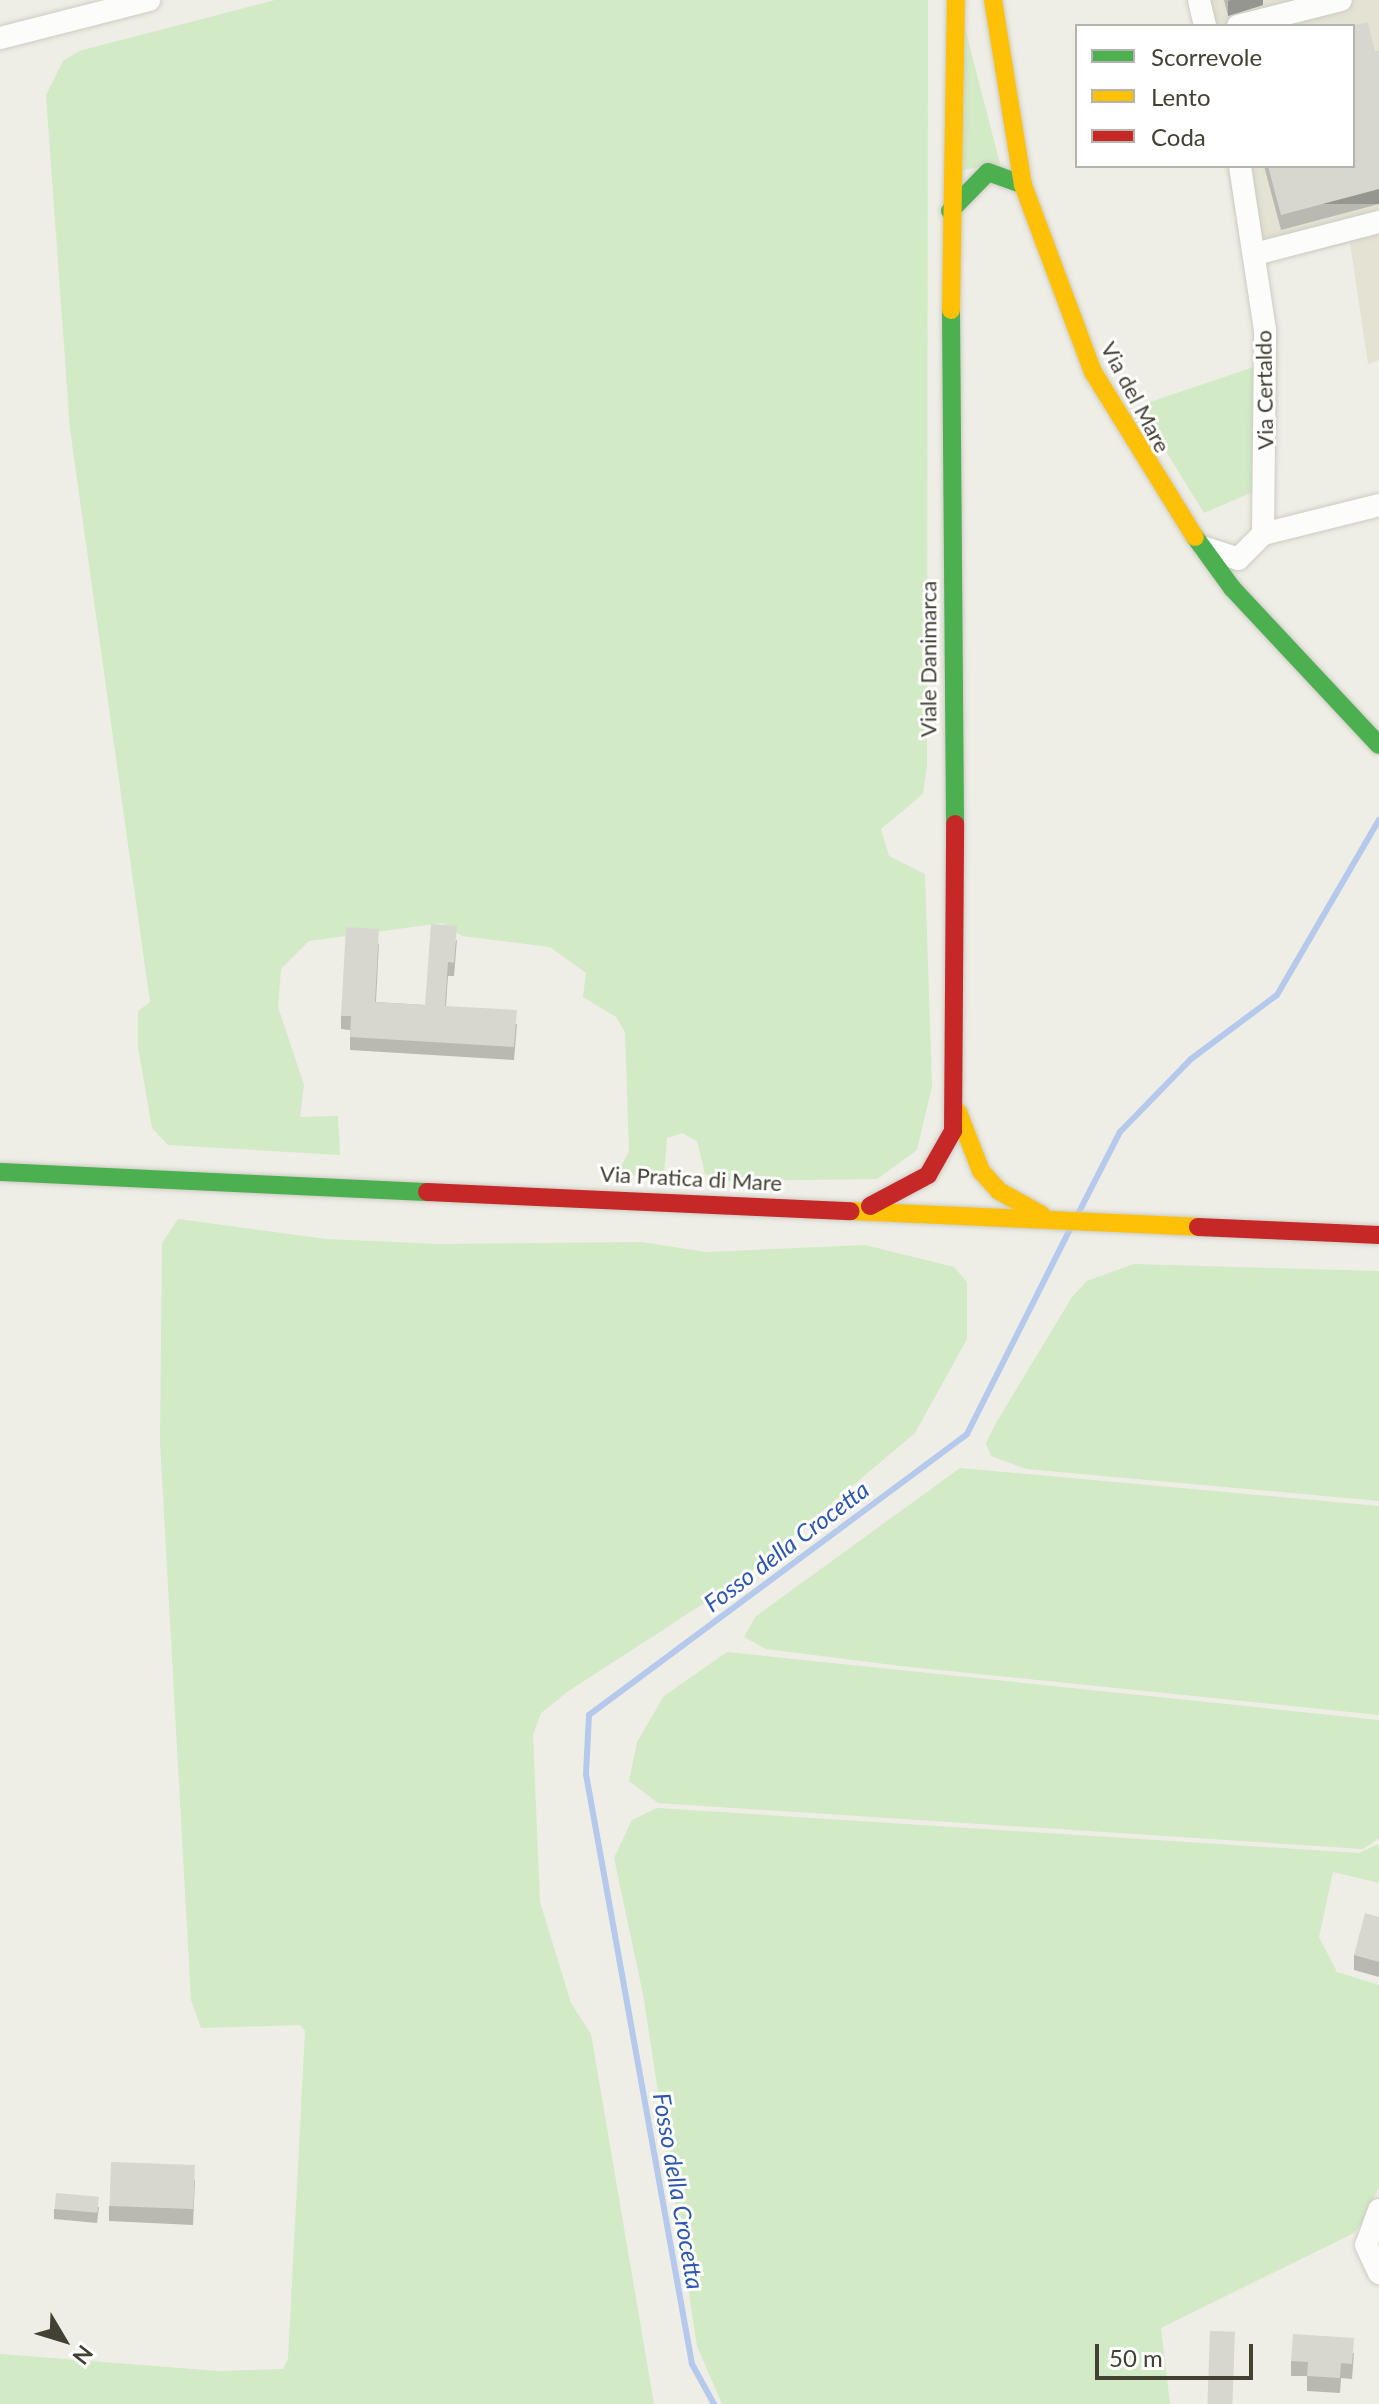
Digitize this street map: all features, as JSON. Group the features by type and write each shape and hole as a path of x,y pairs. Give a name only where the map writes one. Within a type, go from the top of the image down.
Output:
{"main road":[{"name":"Viale Danimarca","path":"861,1210 901,1195 928,1175 953,1131 957,1107 950,211 956,0"},
{"name":"Via del Mare","path":"993,0 1023,185 1093,372 1197,543 1278,642 1379,745"},
{"path":"950,211 988,172 1023,185"},
{"name":"Viale Danimarca","path":"957,1107 981,1171 1010,1199 1051,1219"},
{"name":"Via Pratica di Mare","path":"0,1172 1379,1235"}],"street":[{"path":"0,38 149,0"},
{"path":"1199,0 1205,24"},
{"path":"1246,24 1341,0"},
{"name":"Via Certaldo","path":"1240,168 1259,253 1267,397 1263,534"},
{"path":"1259,253 1379,222"},
{"path":"1197,543 1238,559 1263,534 1379,505"},
{"path":"1379,2210 1366,2245 1379,2273"}],"shaded area":[{"path":"1187,0 1379,0 1379,360 1368,364 1350,243 1244,268 1227,168 1355,168 1355,24 1193,24"}],"green space":[{"path":"275,0 928,0 927,765 923,794 881,829 889,856 925,874 932,1086 917,1150 877,1179 729,1181 705,1174 697,1141 682,1133 667,1138 664,1175 617,1175 629,1151 625,1032 616,1017 583,997 586,973 550,947 462,936 442,923 309,941 281,969 278,1007 304,1085 300,1117 338,1116 340,1155 168,1145 152,1128 138,1047 138,1011 150,1002 70,429 46,95 63,61 79,51"},
{"path":"964,24 1000,164 963,170"},
{"path":"1254,367 1253,492 1204,513 1138,406"},
{"path":"178,1219 326,1239 440,1244 641,1242 706,1252 865,1245 954,1267 967,1282 967,1339 915,1433 743,1578 567,1692 541,1713 533,1735 540,1902 571,2003 591,2034 654,2404 0,2404 0,2354 218,2371 283,2369 288,2359 305,2031 300,2025 201,2028 191,2000 160,1442 162,1243"},
{"path":"1134,1264 1379,1271 1379,1501 1026,1469 991,1456 986,1443 996,1423 1072,1297 1087,1281"},
{"path":"960,1468 1379,1506 1379,1715 901,1666 766,1649 744,1637 756,1616"},
{"path":"727,1652 1379,1720 1379,1838 1363,1849 658,1803 629,1781 637,1742 664,1696"},
{"path":"657,1808 1359,1853 1379,1844 1379,1883 1333,1872 1319,1937 1337,1972 1379,1985 1379,2187 1363,2221 1354,2233 1161,2328 1170,2404 722,2404 697,2346 643,1994 614,1858 632,1820"}],"building":[{"path":"1368,22 1375,52 1379,51 1379,189 1281,215 1269,168 1355,168 1355,25"},
{"path":"431,924 457,926 454,963 448,962 445,1006 517,1010 514,1047 350,1037 351,1016 341,1016 346,927 379,929 375,1002 425,1005"},
{"path":"1365,1913 1379,1917 1379,1962 1354,1955"},
{"path":"111,2162 195,2165 193,2209 109,2206"},
{"path":"56,2193 99,2197 97,2213 55,2209"},
{"path":"1210,2331 1235,2332 1232,2404 1207,2404"},
{"path":"1293,2334 1354,2338 1352,2364 1341,2363 1340,2378 1307,2376 1308,2362 1291,2361"}],"waterway":[{"name":"Fosso della Crocetta","path":"1079,1212 1120,1132 1191,1059 1277,995 1379,820"},
{"name":"Fosso della Crocetta","path":"714,2404 692,2364 586,1774 589,1715 967,1434 1070,1229"}],"traffic: fast":[{"path":"950,211 988,172 1023,185"},
{"path":"951,310 955,824"},
{"path":"1195,537 1232,588 1379,745"},
{"path":"0,1172 427,1192"}],"traffic: slow":[{"path":"951,310 956,0"},
{"path":"993,0 1023,185 1093,372 1195,537"},
{"path":"958,1112 981,1171 999,1191 1042,1215"},
{"path":"851,1211 1198,1227"}],"traffic: jam":[{"path":"870,1206 928,1175 953,1131 955,824"},
{"path":"427,1192 851,1211"},
{"path":"1198,1227 1379,1235"}]}
